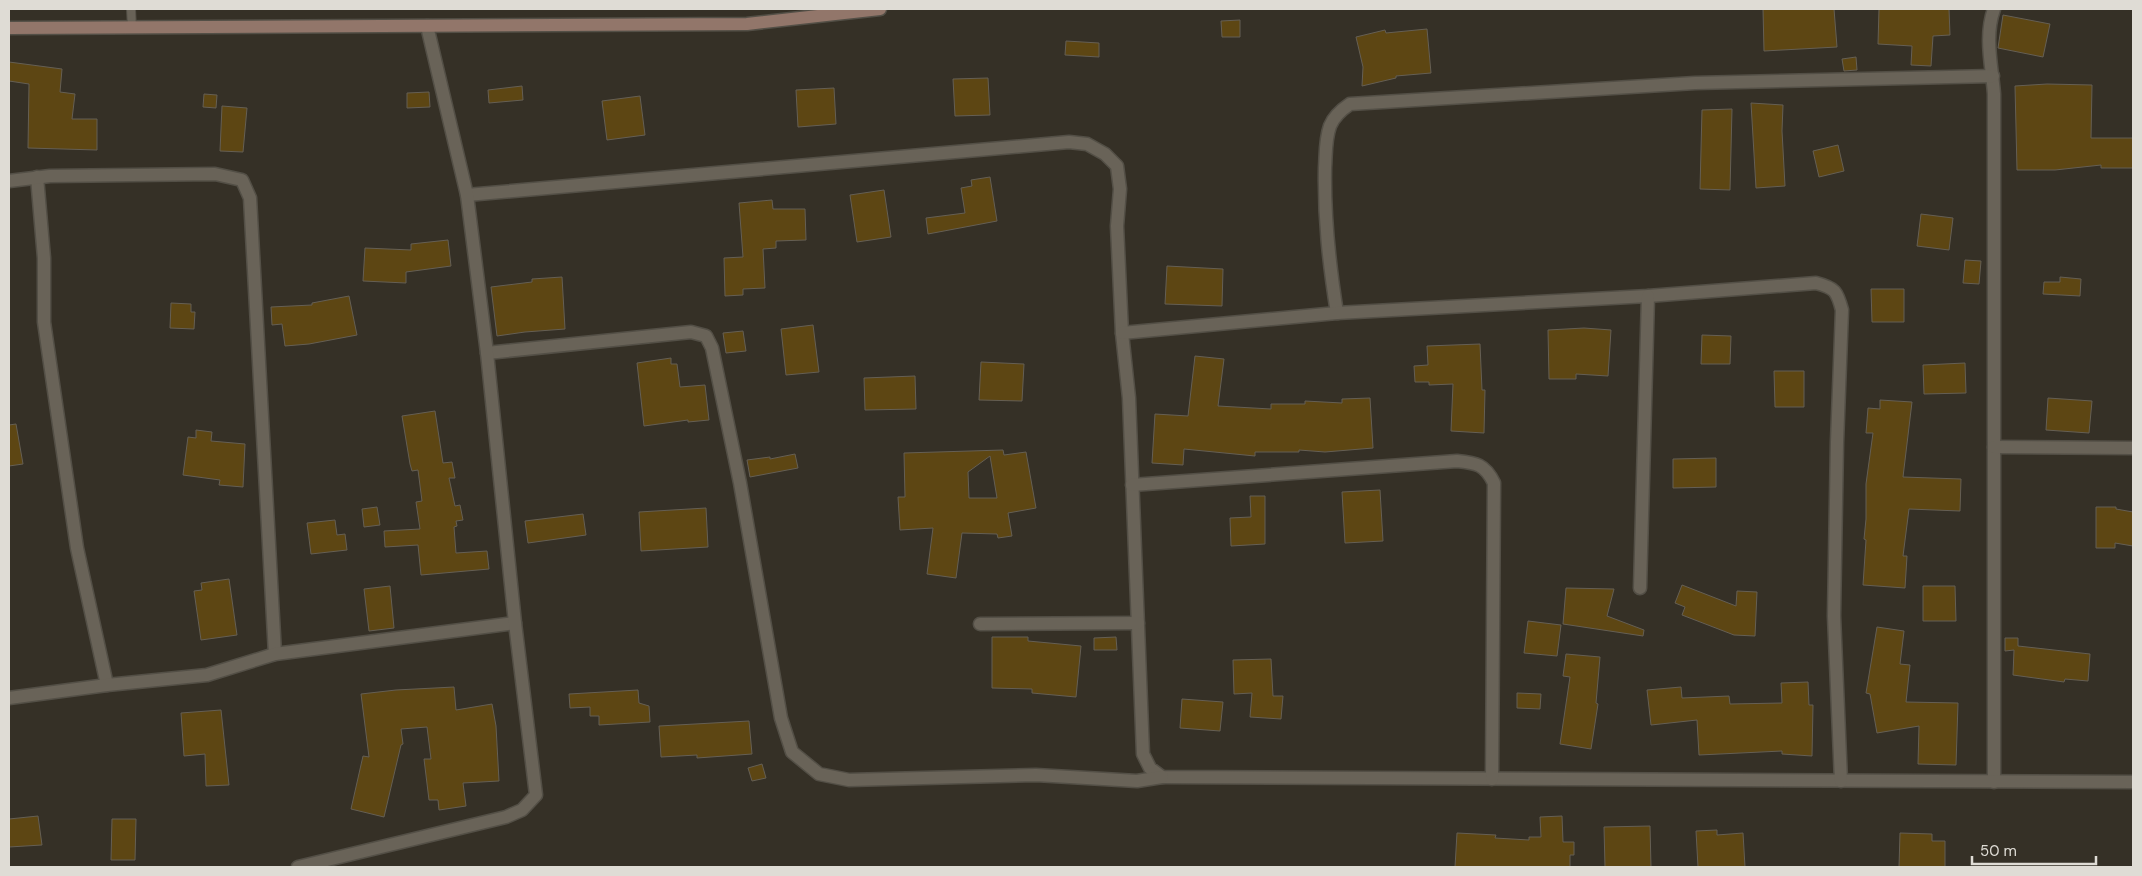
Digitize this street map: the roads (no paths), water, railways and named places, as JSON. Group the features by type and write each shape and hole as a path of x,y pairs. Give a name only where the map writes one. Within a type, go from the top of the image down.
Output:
{"main road":[{"path":"9,28 747,24 880,9"}],"street":[{"path":"1994,9 1989,38 1989,57 1993,76 1994,782"},
{"path":"298,867 506,817 522,810 536,795 514,623 487,353 467,195 427,26"},
{"path":"1337,312 1327,255 1325,202 1326,140 1331,124 1339,112 1350,104 1695,83 1993,76"},
{"path":"467,195 1069,142 1087,144 1105,154 1117,166 1120,189 1117,226 1122,334 1129,398 1143,754 1150,768 1162,777"},
{"path":"9,182 38,178 215,174 242,180 250,198 275,654"},
{"path":"38,178 44,258 44,322 77,548 107,685"},
{"path":"1122,334 1337,312 1648,296 1816,283 1829,286 1838,294 1842,310 1837,442 1834,616 1840,781"},
{"path":"1640,588 1648,296"},
{"path":"487,353 691,332 706,336 712,348 740,483 781,718 792,752 819,774 849,780 1036,775 1137,781 1162,777 2133,782"},
{"path":"1994,447 2133,448"},
{"path":"1132,486 1457,461 1473,463 1488,470 1494,482 1492,779"},
{"path":"9,698 107,685 207,675 275,654 514,623"},
{"path":"980,624 1138,623"}],"lane":[{"path":"131,9 132,28"}]}
